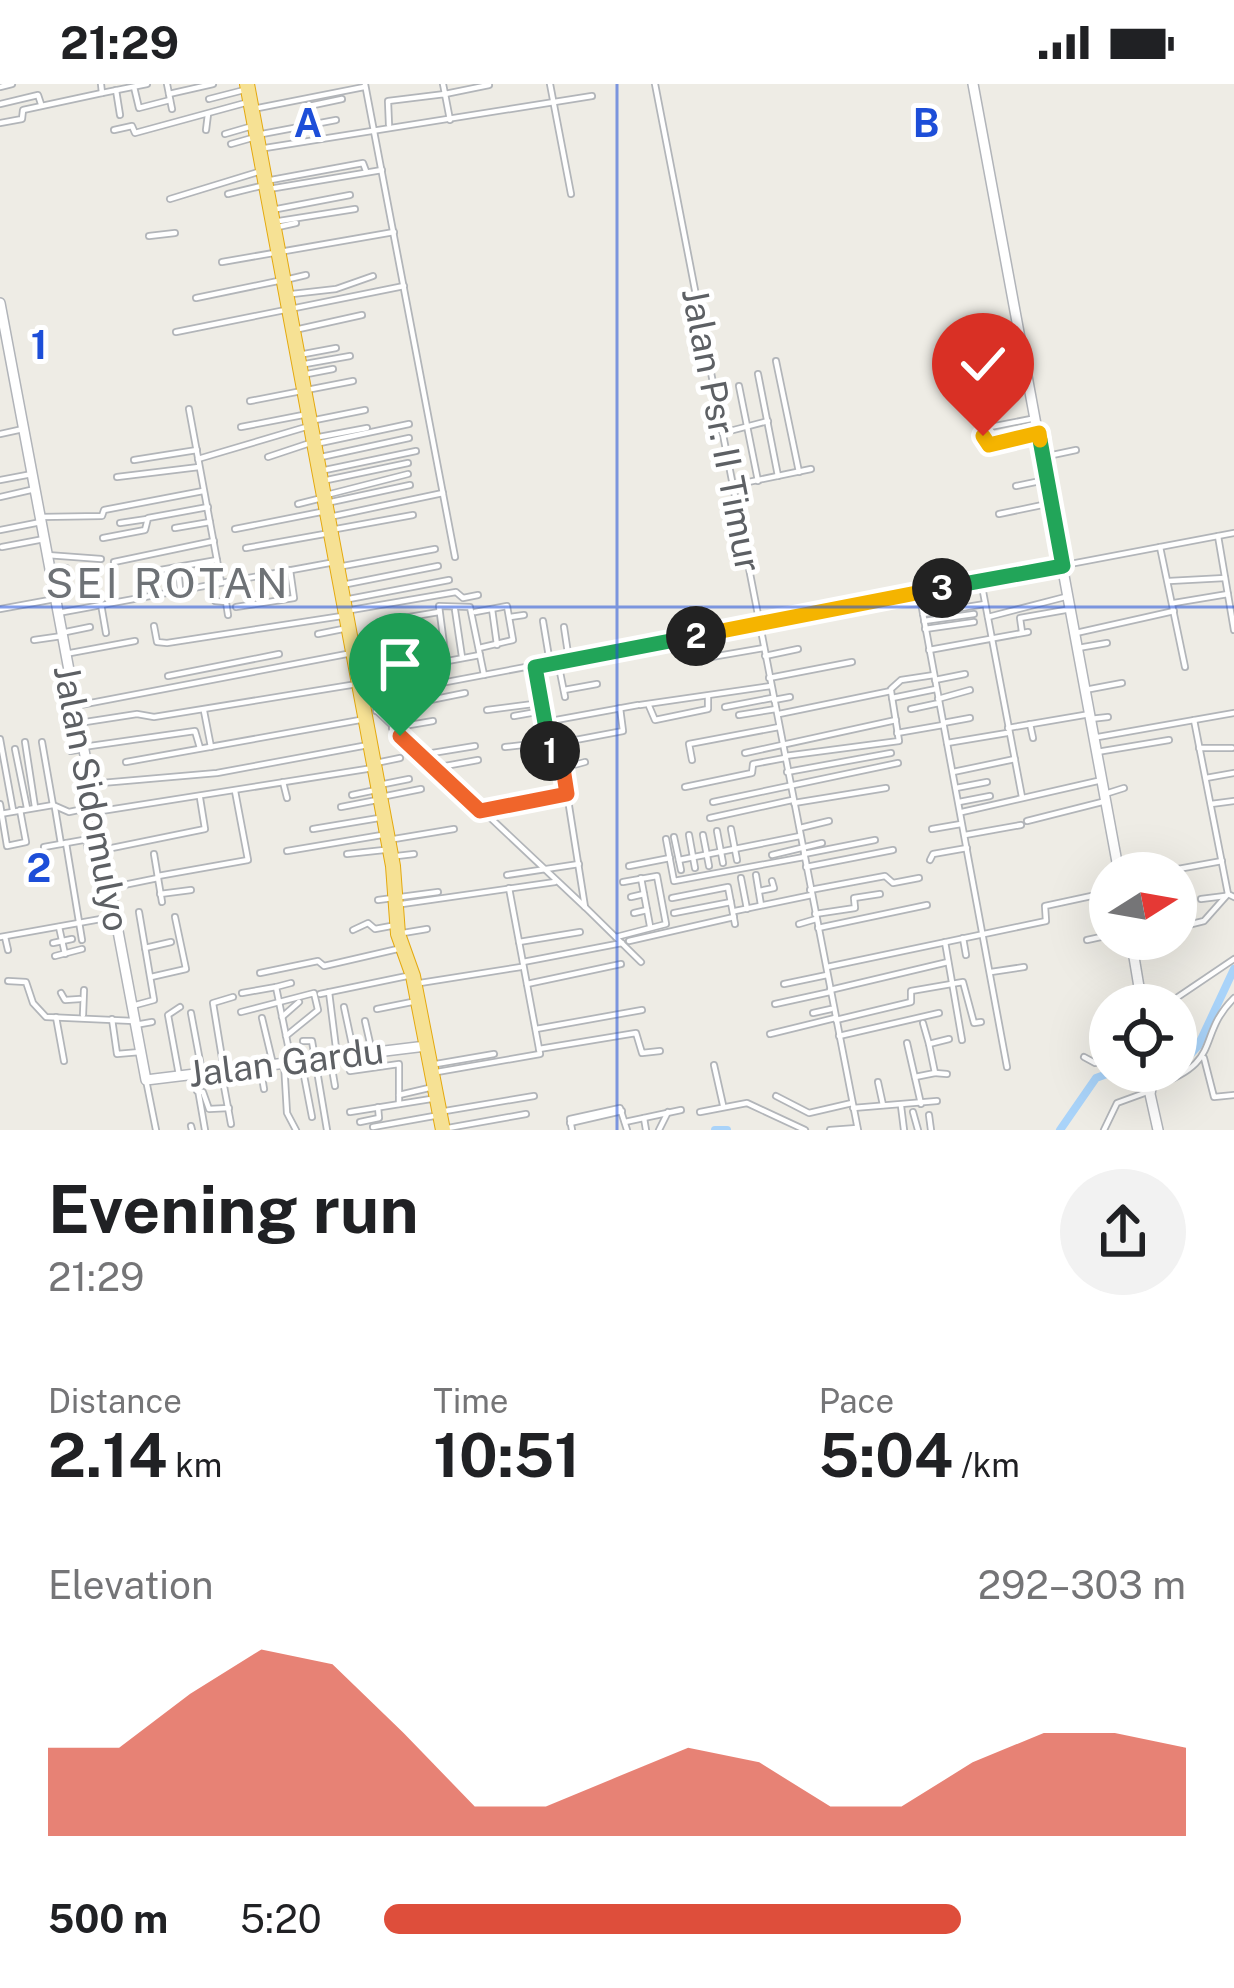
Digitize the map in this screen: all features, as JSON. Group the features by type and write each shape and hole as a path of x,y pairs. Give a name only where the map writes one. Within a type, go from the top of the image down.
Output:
{"highway":[{"path":"250,96 366,706 399,918 414,980 415,1012 437,1101"}],"street":[{"path":"0,87 12,84"},
{"path":"70,84 73,99"},
{"path":"101,84 102,93"},
{"path":"0,124 21,119 22,110 144,84"},
{"path":"166,84 172,109"},
{"path":"134,87 140,108 213,84"},
{"path":"443,84 450,120"},
{"path":"550,84 572,194"},
{"name":"Jalan Psr. II Timur","path":"656,84 858,1129"},
{"path":"973,84 1115,852"},
{"path":"308,102 365,85 454,557"},
{"path":"389,127 388,101 489,85"},
{"path":"116,90 120,115"},
{"path":"0,104 38,95 41,106"},
{"path":"114,130 133,126 135,133 250,96"},
{"path":"225,134 257,137 374,130 592,96"},
{"path":"208,99 342,99"},
{"path":"308,102 312,116"},
{"path":"206,130 208,113"},
{"path":"230,144 336,120"},
{"path":"170,199 363,163 367,173"},
{"path":"228,194 266,182 319,181 382,170"},
{"path":"317,171 319,181"},
{"path":"273,220 350,196"},
{"path":"273,220 355,209"},
{"path":"273,220 296,224"},
{"path":"222,262 394,232"},
{"path":"149,236 175,233"},
{"path":"287,295 306,275"},
{"path":"176,332 287,295 336,289 373,276"},
{"path":"196,298 404,286"},
{"name":"Jalan Sidomulyo","path":"0,303 5,362 35,489 146,1080"},
{"path":"293,331 362,315"},
{"path":"250,401 336,348"},
{"path":"301,371 350,356"},
{"path":"776,361 799,472"},
{"path":"301,371 333,369"},
{"path":"301,371 353,381"},
{"path":"758,374 778,476"},
{"path":"739,386 758,481"},
{"path":"189,409 221,582"},
{"path":"298,504 365,410"},
{"path":"1036,418 985,428 983,436 989,445 1039,433"},
{"path":"722,433 768,421"},
{"path":"241,427 259,424 320,474 443,493"},
{"path":"259,424 265,442"},
{"path":"235,529 409,424"},
{"path":"247,548 367,428"},
{"path":"0,434 23,429"},
{"path":"117,478 199,463 277,439 283,432 320,474 410,485"},
{"path":"320,474 409,438"},
{"path":"134,460 197,450"},
{"path":"1043,457 1076,450"},
{"path":"320,474 416,451"},
{"path":"268,457 413,515"},
{"path":"320,474 409,463"},
{"path":"733,485 811,469"},
{"path":"0,480 32,474"},
{"path":"320,474 408,474"},
{"path":"1016,486 1047,480"},
{"path":"0,496 35,489"},
{"path":"0,530 40,520 102,516 104,511 204,491"},
{"path":"999,514 1052,503"},
{"path":"120,523 208,507"},
{"path":"103,538 145,530 147,519"},
{"path":"175,528 210,522"},
{"path":"126,762 212,747 484,675 1234,533"},
{"path":"196,534 198,544"},
{"path":"181,536 183,547"},
{"path":"1217,536 1234,627"},
{"path":"2,547 44,539"},
{"path":"167,540 169,550"},
{"path":"114,562 214,541"},
{"path":"153,542 155,553"},
{"path":"138,545 140,556"},
{"path":"1160,547 1185,667"},
{"path":"124,548 127,559"},
{"path":"58,613 434,549"},
{"path":"337,564 392,554"},
{"path":"50,571 101,559"},
{"path":"149,572 217,560"},
{"path":"318,634 345,608 438,566"},
{"path":"178,567 180,589"},
{"path":"236,608 294,598 290,570"},
{"path":"50,571 66,572"},
{"path":"1169,581 1234,573"},
{"path":"154,626 160,644 253,631 449,580"},
{"path":"981,581 1022,797"},
{"path":"212,584 215,602 226,602 228,615"},
{"path":"345,608 456,592 463,598 478,595"},
{"path":"919,592 1007,1066"},
{"path":"1075,633 1230,592"},
{"path":"988,617 1069,596"},
{"path":"0,609 55,599"},
{"path":"446,660 440,605 451,603 455,610 462,657"},
{"path":"101,604 106,633"},
{"path":"924,621 985,604"},
{"path":"399,670 512,642 506,606 473,612"},
{"path":"455,610 469,607 473,612 484,675"},
{"path":"492,609 497,645"},
{"path":"929,650 1025,633 1020,618 1071,609"},
{"path":"379,622 440,612"},
{"path":"924,621 974,614"},
{"path":"509,617 524,615"},
{"path":"543,621 565,694 597,684"},
{"path":"924,621 974,622"},
{"path":"34,640 90,627"},
{"path":"564,627 569,660"},
{"path":"75,706 431,632"},
{"path":"695,637 700,659 798,649"},
{"path":"65,654 135,641"},
{"path":"1078,648 1107,644"},
{"path":"412,667 411,653 427,650 431,663"},
{"path":"168,676 279,654"},
{"path":"545,722 708,696 852,662"},
{"path":"227,665 230,675"},
{"path":"535,667 554,768 585,762"},
{"path":"245,674 247,685"},
{"path":"685,787 752,773 753,764 785,757 899,741 891,694 902,680 965,674"},
{"path":"1085,690 1122,683"},
{"path":"79,723 338,687 392,728 641,962"},
{"path":"739,715 936,689"},
{"path":"911,709 970,690"},
{"path":"366,706 465,693"},
{"path":"650,705 655,720 708,710 708,696"},
{"path":"725,707 790,697"},
{"path":"487,710 542,707"},
{"path":"514,716 542,707"},
{"path":"204,708 212,747"},
{"path":"505,747 623,731 620,708"},
{"path":"1094,737 1234,713"},
{"path":"947,743 1030,724 1108,717"},
{"path":"897,733 970,718"},
{"path":"745,753 896,720"},
{"path":"392,728 433,721"},
{"path":"1194,721 1230,896"},
{"path":"1030,724 1033,738"},
{"path":"692,760 689,744 779,727"},
{"path":"70,751 196,731 200,749"},
{"path":"0,739 24,810"},
{"path":"1097,752 1169,740"},
{"path":"24,810 25,742"},
{"path":"42,742 82,940"},
{"path":"90,784 217,773 370,744"},
{"path":"420,755 475,746"},
{"path":"1199,748 1232,748"},
{"path":"0,804 7,846 26,842 16,753 27,754"},
{"path":"788,772 891,753"},
{"path":"1,814 54,805 69,812 200,798 400,758"},
{"path":"953,772 1015,759"},
{"path":"434,768 478,760"},
{"path":"713,802 898,763"},
{"path":"563,768 585,907"},
{"path":"851,772 854,781"},
{"path":"1205,778 1234,772"},
{"path":"341,807 409,779"},
{"path":"960,812 1102,780"},
{"path":"283,782 287,798"},
{"path":"956,788 987,782"},
{"path":"710,818 886,788"},
{"path":"965,835 1024,823 1124,788"},
{"path":"352,794 421,789"},
{"path":"110,888 248,860 236,791"},
{"path":"480,811 567,794"},
{"path":"958,802 990,796"},
{"path":"87,847 205,829 200,798"},
{"path":"1211,805 1234,801"},
{"path":"313,829 384,817"},
{"path":"679,860 748,847 830,821"},
{"path":"932,830 963,824"},
{"path":"347,854 454,829"},
{"path":"731,829 737,860"},
{"path":"717,832 723,863"},
{"path":"688,835 695,868"},
{"path":"703,835 709,866"},
{"path":"732,838 743,836"},
{"path":"681,870 670,838 674,881 875,840"},
{"path":"772,855 804,853 822,843"},
{"path":"44,847 101,844"},
{"path":"287,850 389,845 414,854"},
{"path":"748,847 750,857"},
{"path":"930,860 933,854 967,848"},
{"path":"806,867 893,850"},
{"path":"154,854 162,902"},
{"path":"629,866 670,858"},
{"path":"1197,866 1222,861"},
{"path":"507,875 579,864"},
{"path":"756,875 762,906"},
{"path":"320,994 523,964 734,917 811,892 885,876 893,884 919,878"},
{"path":"621,942 666,922 658,877 623,882"},
{"path":"641,878 650,928"},
{"path":"741,878 747,909"},
{"path":"759,891 774,888 772,881"},
{"path":"353,930 362,924 375,929 509,888 554,883"},
{"path":"672,898 728,887 734,917"},
{"path":"373,1127 538,1055 509,888"},
{"path":"160,893 191,890"},
{"path":"260,974 318,961 324,966 438,892"},
{"path":"631,897 644,894"},
{"path":"799,924 853,909 854,898 880,894"},
{"path":"973,944 1046,921 1044,906 1089,896"},
{"path":"1201,899 1230,896"},
{"path":"1197,923 1230,896"},
{"path":"378,900 399,918 427,929"},
{"path":"674,913 731,902"},
{"path":"818,928 927,905"},
{"path":"634,913 647,910"},
{"path":"132,1006 154,1001 139,911"},
{"path":"8,950 3,937 115,917"},
{"path":"151,977 186,969 175,917"},
{"path":"59,927 64,954"},
{"path":"519,943 580,932"},
{"path":"963,938 966,955"},
{"path":"784,984 945,942 984,938"},
{"path":"52,943 71,939"},
{"path":"145,948 171,942"},
{"path":"945,942 962,1040"},
{"path":"55,956 82,949"},
{"path":"1197,984 1234,959"},
{"path":"776,1004 948,962"},
{"path":"527,984 621,964"},
{"path":"991,972 1024,967"},
{"path":"8,981 26,982 33,1004 46,1017 83,1015 152,1022"},
{"path":"770,1034 911,1002 911,992 951,982 966,983 974,1023 981,1022"},
{"path":"242,993 291,983"},
{"path":"276,987 286,1036 287,1113 296,1130"},
{"path":"83,1015 80,999 84,990"},
{"path":"329,992 334,1086"},
{"path":"61,993 64,1000 80,999"},
{"path":"282,1017 314,993 319,1009 286,1036"},
{"path":"231,1124 213,1003 233,997"},
{"path":"241,1012 304,998"},
{"path":"1197,1064 1234,998"},
{"path":"179,1075 168,1015 180,1007"},
{"path":"344,1007 354,1054"},
{"path":"813,1012 833,1008"},
{"path":"377,1009 415,1012"},
{"path":"536,1029 642,1010"},
{"path":"839,1036 939,1012"},
{"path":"191,1013 205,1130"},
{"path":"56,1017 64,1061"},
{"path":"112,1018 118,1055 140,1052"},
{"path":"262,1018 312,1117"},
{"path":"365,1022 383,1066"},
{"path":"923,1023 935,1073"},
{"path":"989,1027 1000,1023"},
{"path":"539,1049 637,1034 642,1054 660,1051"},
{"path":"929,1044 949,1039"},
{"path":"303,1041 311,1040 328,1130"},
{"path":"907,1043 921,1104"},
{"name":"Jalan Gardu","path":"146,1080 426,1046"},
{"path":"437,1101 494,1054"},
{"path":"1084,1057 1089,1060"},
{"path":"1204,1058 1214,1097 1234,1095"},
{"path":"350,1071 400,1064 399,1104"},
{"path":"260,1065 264,1089"},
{"path":"714,1065 723,1105"},
{"path":"915,1077 946,1074"},
{"path":"146,1080 156,1130"},
{"path":"878,1082 883,1106"},
{"path":"197,1091 203,1092 208,1109 229,1108"},
{"path":"1104,1130 1117,1103 1134,1092"},
{"path":"1153,1092 1158,1130"},
{"path":"398,1095 526,1114"},
{"path":"350,1112 399,1104 534,1096"},
{"path":"776,1096 808,1113 937,1102"},
{"path":"700,1112 752,1104 805,1130"},
{"path":"901,1104 904,1130"},
{"path":"360,1122 379,1118 378,1107"},
{"path":"571,1126 622,1111 626,1126 681,1110"},
{"path":"659,1130 668,1112"},
{"path":"913,1112 919,1130"},
{"path":"929,1115 932,1130"},
{"path":"644,1118 646,1130"},
{"path":"834,1130 858,1129"}],"waterway":[{"path":"1197,1047 1234,969"},
{"path":"1060,1130 1089,1088"},
{"path":"715,1130 727,1130"}],"district":[{"name":"SEI ROTAN","path":"168,583"}],"route":[{"path":"400,736 480,811 567,794 563,768 554,767 535,667 1063,566 1039,433 989,445 983,436"}]}
